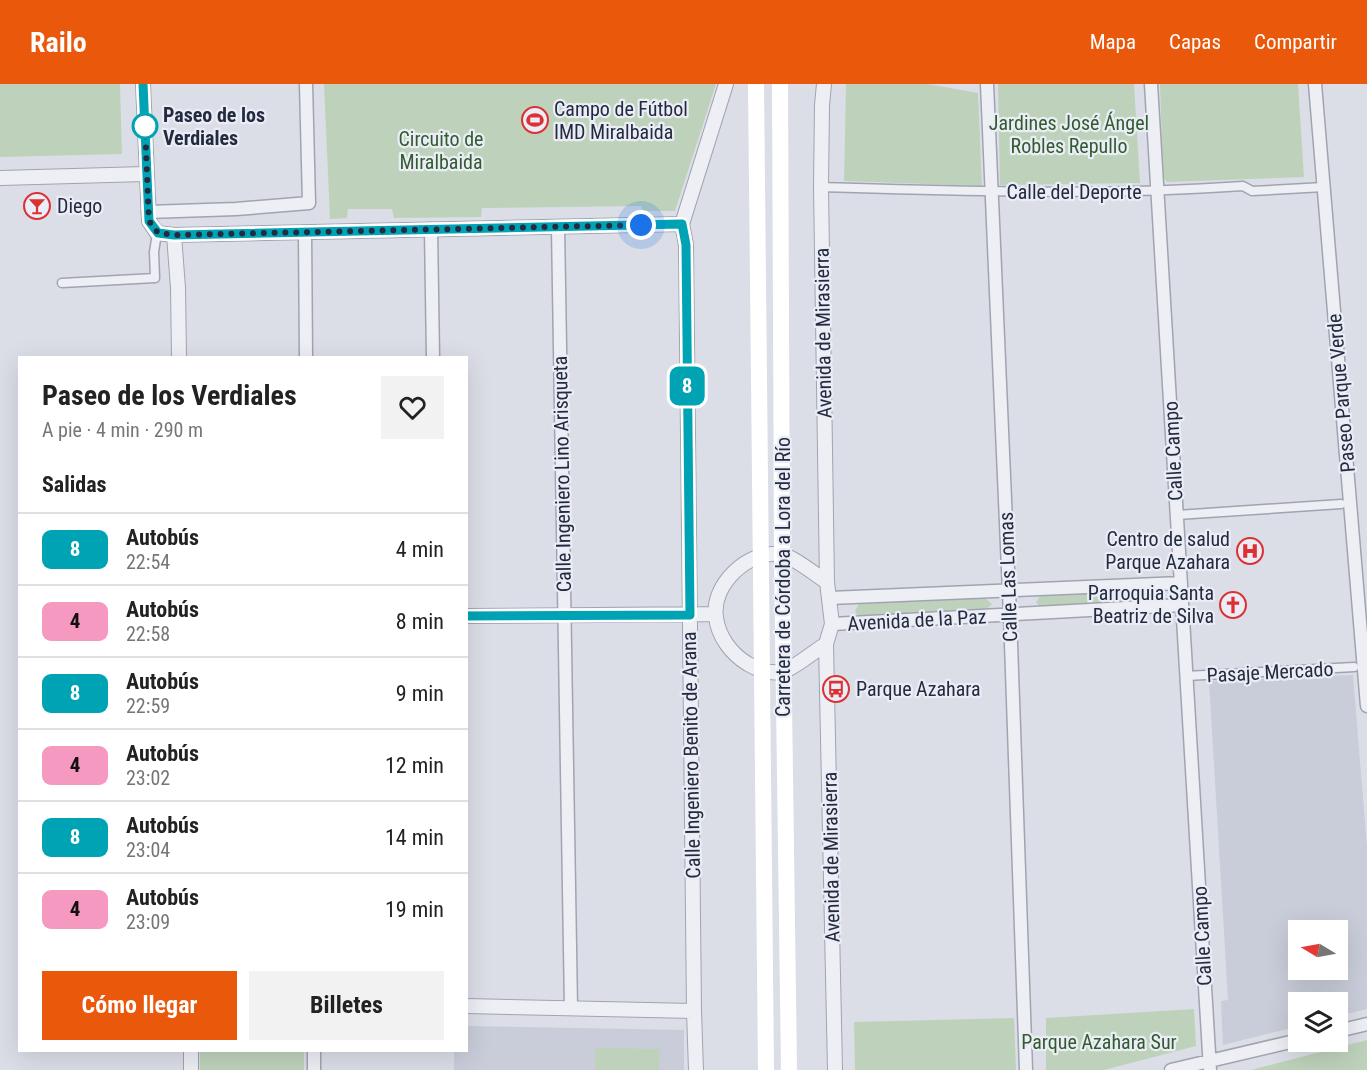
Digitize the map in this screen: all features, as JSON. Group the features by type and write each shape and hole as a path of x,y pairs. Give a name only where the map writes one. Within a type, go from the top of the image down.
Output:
{"main road":[{"name":"Carretera de Córdoba a Lora del Río","path":"756,84 766,1070"},
{"name":"Carretera de Córdoba a Lora del Río","path":"780,84 783,671 789,1070"}],"street":[{"path":"143,84 149,221 158,233 174,235 682,224 726,84"},
{"path":"148,212 236,209 309,203 306,84"},
{"name":"Avenida de Mirasierra","path":"824,84 821,187 827,582 832,624 826,644 835,1070"},
{"name":"Calle Las Lomas","path":"987,84 1010,615 1026,1070"},
{"name":"Calle Campo","path":"1151,84 1210,1065"},
{"name":"Paseo Parque Verde","path":"1315,84 1367,706"},
{"path":"0,178 146,174"},
{"name":"Calle del Deporte","path":"821,187 992,192 1157,192 1243,186 1252,191 1324,188"},
{"name":"Calle Ingeniero Benito de Arana","path":"682,224 686,245 696,1070"},
{"name":"Calle Ingeniero Lino Arisqueta","path":"558,227 571,1008"},
{"path":"430,229 433,356"},
{"path":"305,232 306,356"},
{"path":"62,284 155,278 154,252 158,233"},
{"path":"174,235 178,288 178,356"},
{"path":"1177,515 1341,504"},
{"path":"826,644 783,671 761,671 739,659 721,636 715,614 720,593 738,566 760,554 782,554 827,582"},
{"name":"Avenida de la Paz","path":"830,598 1181,583"},
{"name":"Avenida de la Paz","path":"832,624 1182,605"},
{"path":"468,616 715,614"},
{"name":"Pasaje Mercado","path":"1186,676 1354,667"},
{"path":"468,1006 694,1011"},
{"path":"1348,1028 1367,1024"},
{"path":"1170,1070 1210,1065 1288,1043"},
{"path":"191,1052 191,1070"},
{"path":"314,1052 314,1070"}],"shaded area":[{"path":"1353,675 1367,847 1367,1009 1348,1014 1348,992 1288,992 1288,1029 1223,1045 1221,1001 1228,1000 1209,681"},
{"path":"468,1026 684,1030 684,1070 454,1070 454,1052 468,1052"}],"green space":[{"path":"0,84 120,84 122,154 0,157"},
{"name":"Circuito de Miralbaida","path":"324,84 716,84 675,211 643,211 641,206 482,208 481,217 394,218 392,209 348,209 347,218 330,219"},
{"name":"Jardines José Ángel Robles Repullo","path":"846,84 928,84 978,93 982,186 844,181"},
{"name":"Jardines José Ángel Robles Repullo","path":"998,84 1134,84 1140,183 1000,185"},
{"name":"Jardines José Ángel Robles Repullo","path":"1160,84 1298,84 1304,177 1167,182 1163,177"},
{"path":"1150,589 1155,595 1151,602 1041,608 1036,602 1041,595"},
{"path":"985,598 992,604 985,611 859,618 855,611 859,604"},
{"name":"Parque Azahara Sur","path":"1194,1009 1196,1046 1104,1070 1046,1070 1046,1018"},
{"path":"1014,1018 1016,1070 855,1070 854,1022"},
{"path":"1367,1040 1367,1070 1251,1070 1321,1052 1348,1052 1348,1045"},
{"path":"595,1048 660,1049 659,1070 595,1070"},
{"path":"200,1052 304,1052 304,1070 200,1070"}],"bus line":[{"name":"8","path":"143,84 149,221 158,233 174,235 682,224 686,245 690,615 468,616"}],"place":[{"name":"Campo de Fútbol IMD Miralbaida","path":"535,120"},
{"name":"Paseo de los Verdiales","path":"145,126"},
{"name":"Diego","path":"37,206"},
{"name":"Centro de salud Parque Azahara","path":"1250,551"},
{"name":"Parroquia Santa Beatriz de Silva","path":"1233,605"},
{"name":"Parque Azahara","path":"836,689"}],"route":[{"path":"145,126 149,221 158,233 174,235 641,225"}]}
